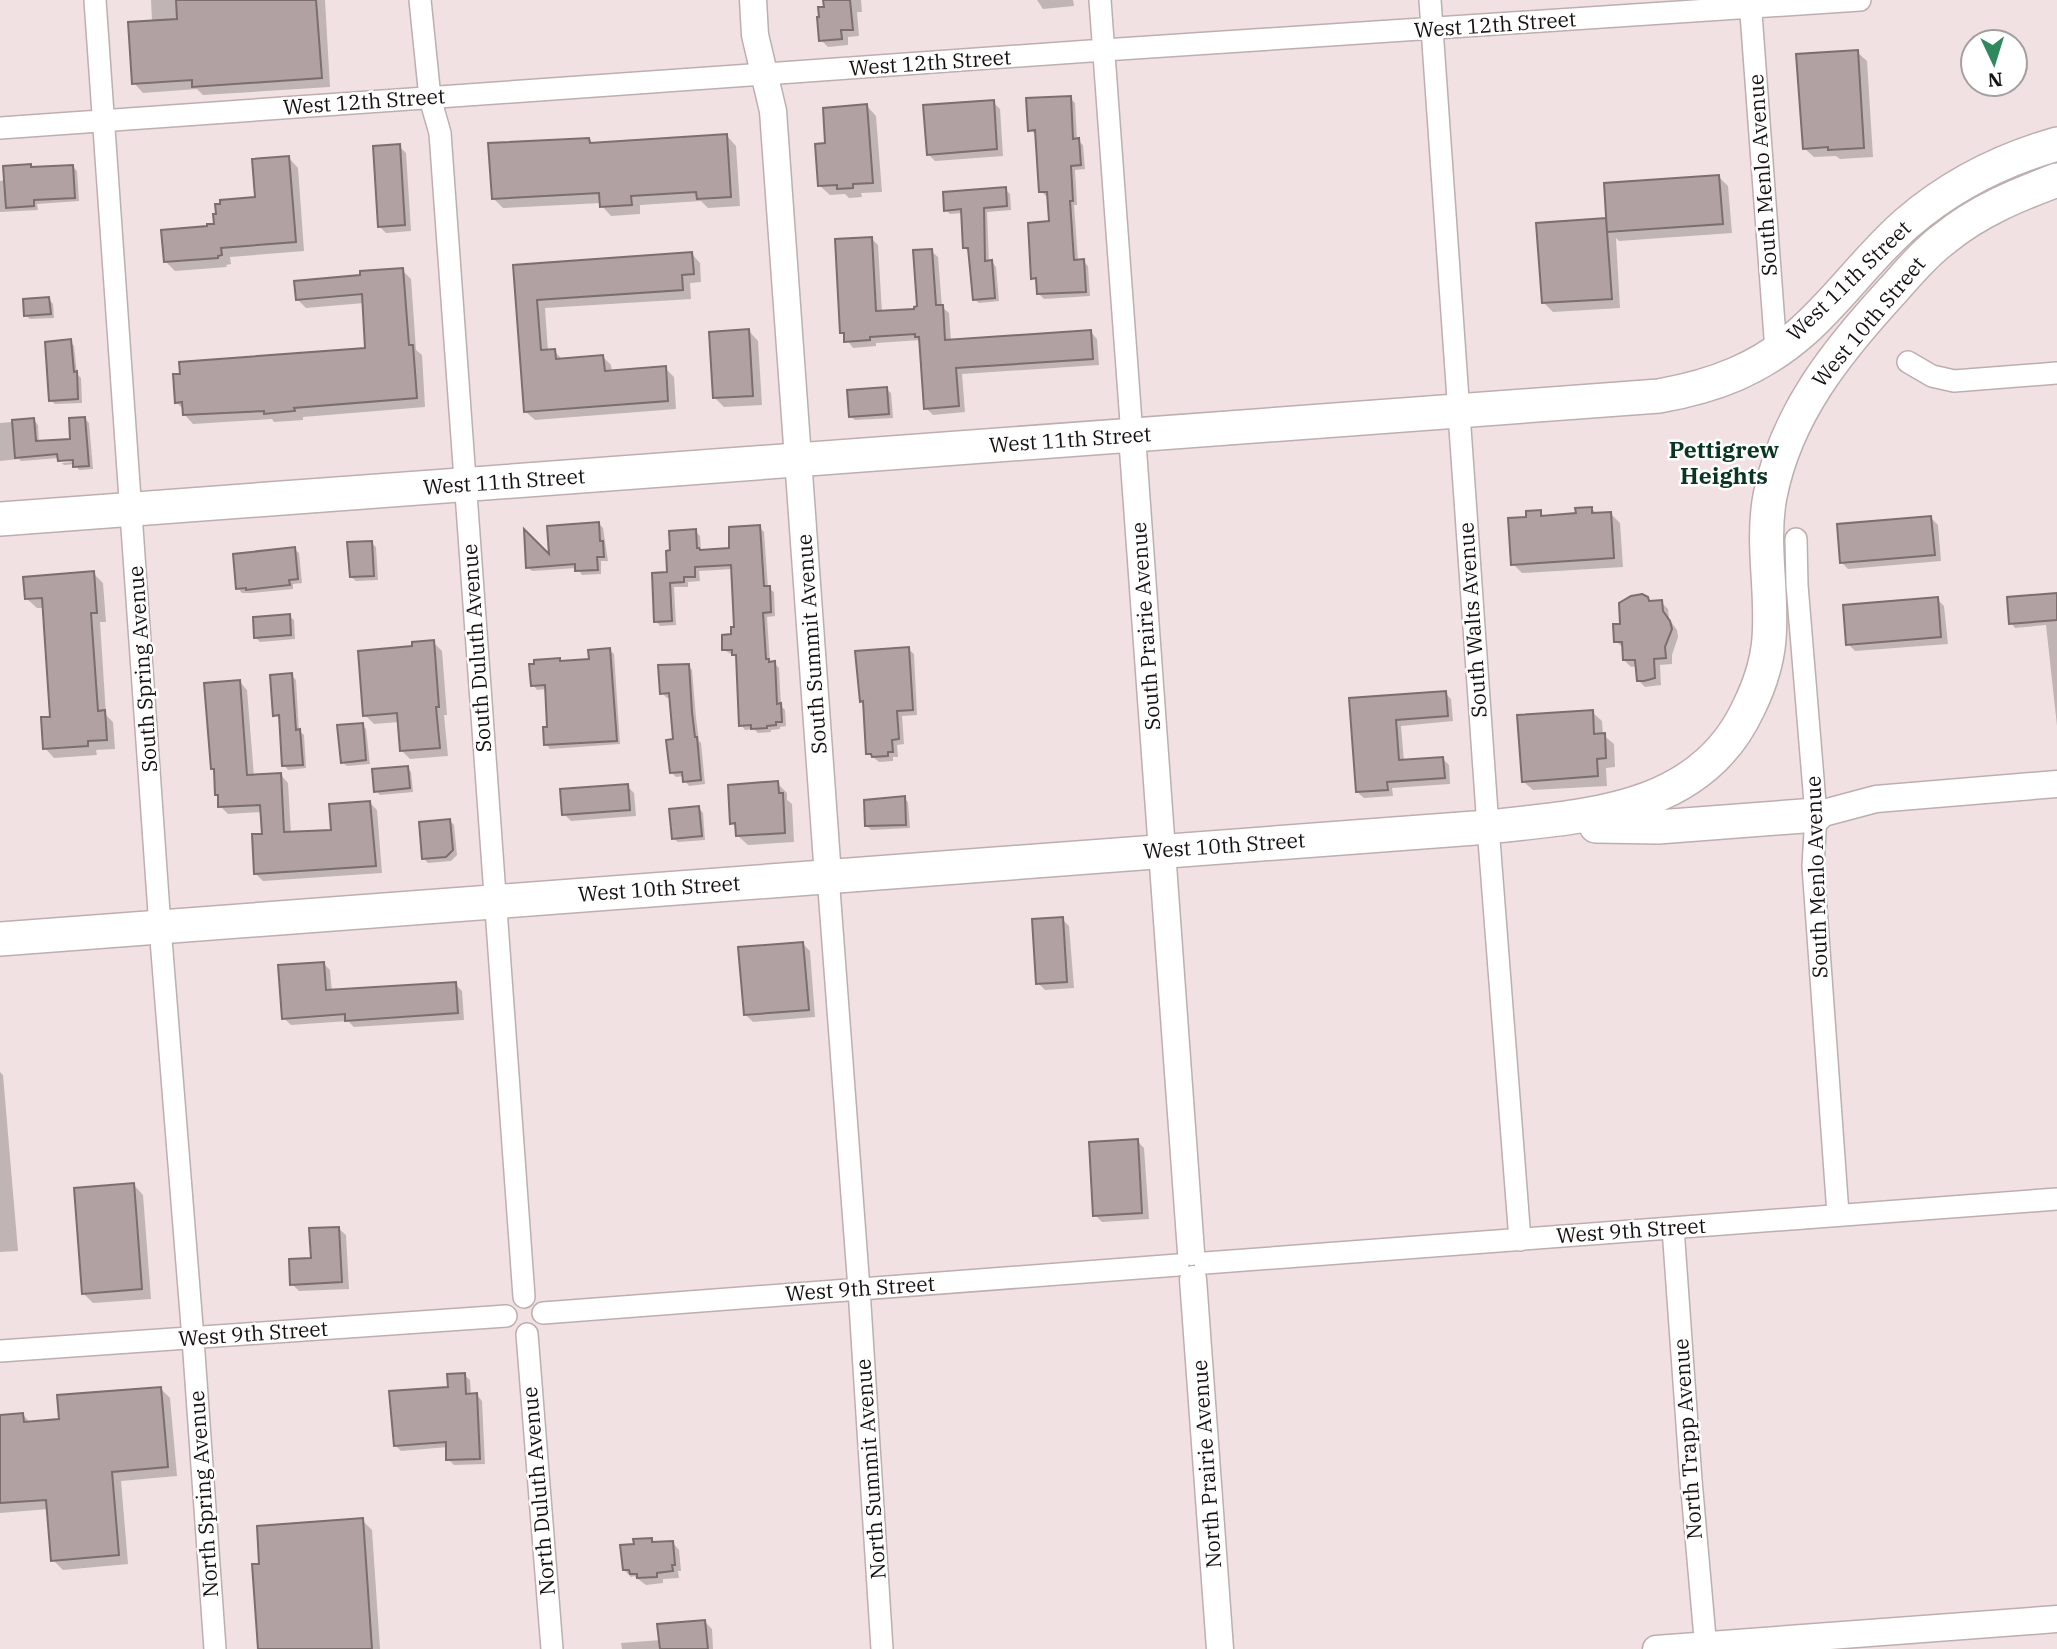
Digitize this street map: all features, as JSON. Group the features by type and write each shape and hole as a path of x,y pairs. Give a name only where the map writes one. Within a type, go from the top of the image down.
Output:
{"main road":[{"name":"West 11th Street","path":"0,519 1659,397 1720,382 1776,351 1802,332 1907,223 1945,193 2003,163 2057,144"},
{"name":"West 10th Street","path":"0,939 1488,827 1586,816 1624,807 1680,785 1703,769 1734,736 1757,692 1769,638 1766,540 1770,498 1780,458 1793,423 1812,390 1868,317 1944,238 1998,204 2057,180"},
{"path":"1488,827 1658,827 1816,815"}],"street":[{"name":"South Spring Avenue","path":"95,0 160,928 193,1339"},
{"name":"South Duluth Avenue","path":"420,0 430,98 440,133 524,1297"},
{"name":"South Summit Avenue","path":"753,0 755,35 774,111 859,1289"},
{"name":"South Prairie Avenue","path":"1100,0 1192,1265"},
{"name":"South Walts Avenue","path":"1430,0 1520,1240"},
{"name":"West 12th Street","path":"0,128 1104,50 1432,30 1751,4 1860,0"},
{"name":"South Menlo Avenue","path":"1751,4 1776,351"},
{"path":"1908,362 1932,376 1954,381 2057,373"},
{"name":"South Menlo Avenue","path":"1796,539 1797,585 1816,815 1813,866 1838,1214"},
{"path":"1816,815 1877,799 2057,784"},
{"name":"West 9th Street","path":"543,1313 2057,1199"},
{"name":"North Trapp Avenue","path":"1673,1228 1705,1647"},
{"name":"North Prairie Avenue","path":"1192,1265 1220,1649"},
{"name":"North Summit Avenue","path":"859,1289 882,1649"},
{"path":"524,1297 539,1303 543,1313 541,1324 527,1334 510,1327 506,1316 510,1305 518,1298 524,1297"},
{"name":"West 9th Street","path":"0,1352 506,1316"},
{"name":"North Duluth Avenue","path":"527,1334 552,1649"},
{"name":"North Spring Avenue","path":"193,1339 215,1649"},
{"path":"1656,1649 2057,1619"}],"building":[{"path":"176,0 316,0 322,78 192,87 192,80 132,84 128,22 177,19"},
{"path":"823,0 850,0 853,30 841,30 842,39 819,41 817,17 818,7 824,7"},
{"path":"1858,50 1864,148 1803,149 1796,54"},
{"path":"1071,96 1073,139 1079,138 1081,165 1071,166 1073,201 1070,201 1074,260 1084,259 1086,292 1037,294 1036,278 1031,279 1028,223 1049,221 1047,192 1039,192 1035,130 1028,131 1026,98"},
{"path":"994,100 997,149 927,155 923,105"},
{"path":"867,104 873,183 853,184 853,188 837,189 837,185 818,186 815,144 825,143 823,108"},
{"path":"727,134 731,197 697,199 696,192 631,196 632,205 600,207 599,193 492,199 488,143 589,138 590,143"},
{"path":"400,144 405,225 378,227 373,146"},
{"path":"289,156 296,242 221,248 222,255 218,258 164,262 161,230 214,224 215,204 220,204 220,200 255,197 252,159"},
{"path":"31,164 31,167 73,165 75,198 34,200 34,206 6,208 3,166"},
{"path":"1719,175 1723,224 1607,232 1604,183"},
{"path":"1006,187 1007,206 984,208 985,261 992,260 995,298 973,300 968,248 963,248 961,209 944,211 943,192"},
{"path":"1606,218 1612,299 1542,303 1536,223"},
{"path":"872,237 876,311 914,309 917,306 913,250 932,249 936,305 943,305 945,340 1091,330 1093,359 956,368 959,406 924,409 919,337 915,337 915,334 870,337 870,340 844,342 844,333 840,333 835,239"},
{"path":"692,252 694,274 682,275 683,290 537,300 541,350 555,349 556,359 603,355 605,371 666,366 668,401 524,412 513,265"},
{"path":"403,268 409,345 413,345 417,398 294,408 295,411 264,414 264,411 183,415 182,402 175,403 173,374 180,374 179,362 365,348 362,294 296,300 294,281 360,275 360,271"},
{"path":"49,297 51,314 24,316 23,299"},
{"path":"749,329 753,396 713,398 709,332"},
{"path":"71,339 74,372 77,371 78,399 49,401 45,342"},
{"path":"887,387 889,414 849,417 847,390"},
{"path":"85,417 89,466 73,467 73,460 58,461 57,454 15,458 12,420 34,418 36,441 70,439 69,418"},
{"path":"1592,507 1592,513 1611,512 1614,558 1511,565 1508,518 1526,517 1526,511 1541,510 1541,516 1576,513 1575,508"},
{"path":"1931,516 1935,555 1840,563 1837,524"},
{"path":"599,522 604,557 597,557 598,570 575,571 575,564 526,568 524,529 549,554 547,526"},
{"path":"760,525 764,586 770,586 771,612 763,613 766,659 769,659 769,662 775,661 777,704 781,703 782,722 776,722 776,725 767,728 751,729 751,725 739,726 736,655 732,655 732,650 722,650 722,635 731,634 731,627 734,627 731,565 695,567 695,577 684,577 684,582 670,583 672,621 654,622 652,573 667,572 669,531 696,529 697,548 700,550 729,548 729,527"},
{"path":"372,541 374,576 350,577 347,542"},
{"path":"295,547 298,579 289,580 290,585 236,589 233,554"},
{"path":"94,571 97,613 91,613 98,711 105,710 107,740 88,741 88,746 43,749 41,717 50,717 42,598 25,599 23,577"},
{"path":"2057,593 2057,620 2009,624 2007,597"},
{"path":"1642,594 1648,597 1649,601 1662,600 1663,611 1672,629 1665,647 1666,658 1654,659 1655,678 1637,681 1635,660 1623,660 1622,642 1614,642 1613,624 1620,624 1619,603 1631,596"},
{"path":"1938,597 1941,637 1846,645 1843,605"},
{"path":"290,614 291,635 254,638 253,617"},
{"path":"434,640 440,748 400,751 397,713 363,716 358,651 412,646 412,642"},
{"path":"909,647 913,710 897,711 899,739 892,740 893,752 888,752 888,756 872,757 871,754 866,754 863,701 860,702 855,651"},
{"path":"610,648 617,741 544,745 543,727 547,727 545,685 531,686 529,664 534,664 534,660 589,659 588,650"},
{"path":"689,664 701,780 683,782 682,772 670,773 666,740 673,739 669,693 660,694 658,665"},
{"path":"292,673 296,730 300,729 303,765 282,766 279,715 273,716 270,675"},
{"path":"240,680 247,775 281,773 284,832 331,830 329,804 370,801 376,866 254,874 252,834 262,834 260,805 218,807 214,769 211,769 204,683"},
{"path":"1446,691 1448,716 1396,720 1399,760 1443,757 1445,778 1387,782 1388,790 1356,792 1349,698"},
{"path":"1593,710 1594,734 1605,733 1606,758 1597,759 1598,776 1522,782 1517,715"},
{"path":"363,723 366,760 341,763 337,725"},
{"path":"408,766 410,788 374,792 372,769"},
{"path":"778,781 779,793 783,793 785,833 736,836 735,823 730,824 728,785"},
{"path":"628,784 630,810 562,815 560,789"},
{"path":"905,796 906,825 865,826 864,800"},
{"path":"699,806 702,836 672,839 669,809"},
{"path":"450,819 453,850 446,857 422,859 419,822"},
{"path":"1063,917 1067,982 1036,984 1032,919"},
{"path":"803,942 809,1010 744,1015 738,947"},
{"path":"324,962 326,990 456,982 458,1013 345,1021 345,1014 282,1019 278,965"},
{"path":"1138,1139 1142,1213 1093,1216 1089,1142"},
{"path":"134,1183 142,1289 82,1294 74,1188"},
{"path":"339,1227 342,1282 290,1285 289,1259 311,1258 309,1228"},
{"path":"465,1373 466,1394 477,1393 480,1459 446,1460 446,1442 394,1446 389,1391 448,1387 447,1374"},
{"path":"161,1387 168,1467 112,1472 119,1555 51,1561 46,1500 0,1503 0,1415 23,1413 24,1422 59,1419 57,1395"},
{"path":"363,1518 372,1649 258,1649 252,1564 259,1564 257,1526"},
{"path":"652,1538 652,1542 673,1541 673,1571 657,1573 657,1577 637,1578 637,1574 623,1570 620,1545 634,1544 633,1539"},
{"path":"705,1620 708,1649 660,1649 657,1624"}],"district":[{"name":"Pettigrew Heights","path":"1724,463"}]}
